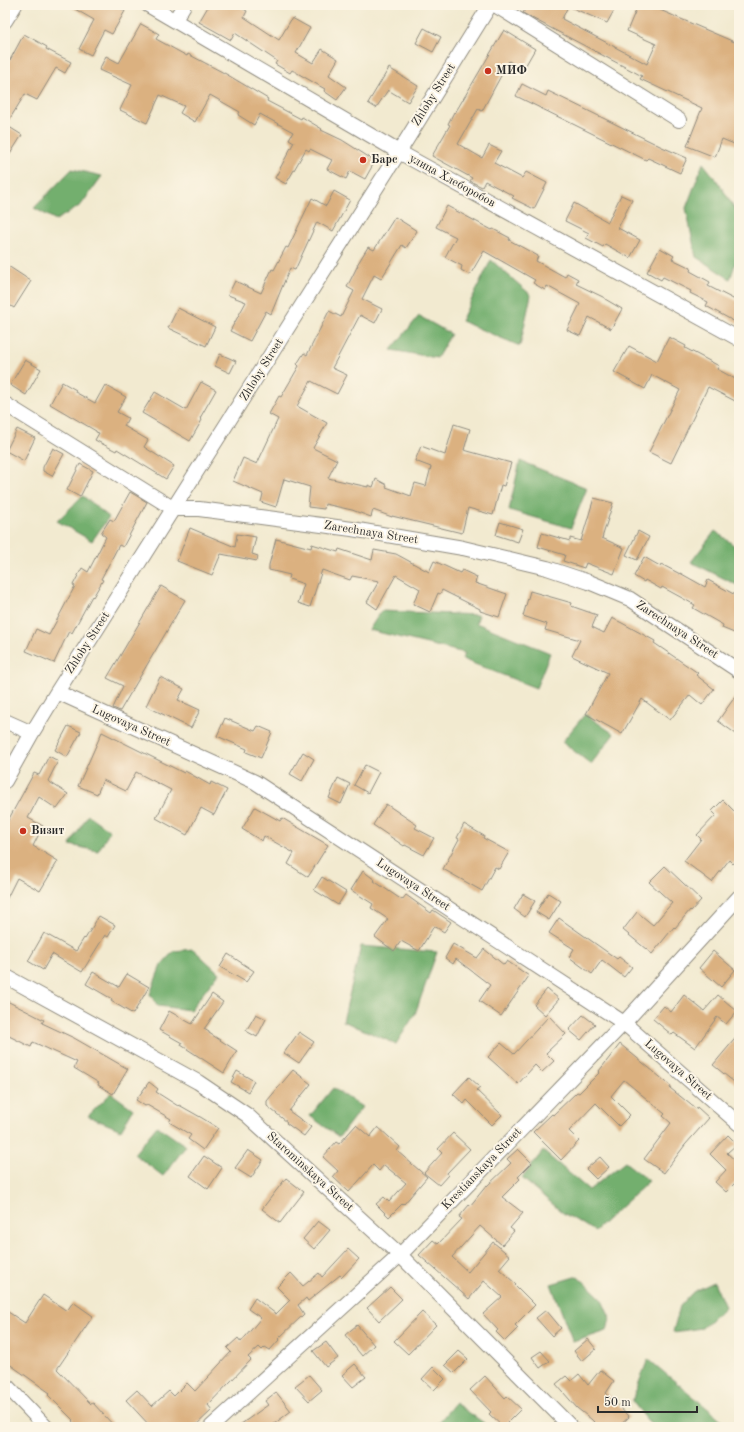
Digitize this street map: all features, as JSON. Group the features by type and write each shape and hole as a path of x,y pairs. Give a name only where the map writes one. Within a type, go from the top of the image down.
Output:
{"street":[{"path":"5,21 15,5"},
{"name":"улица Хлеборобов","path":"148,5 399,152 739,339"},
{"path":"175,20 184,5"},
{"name":"Zhloby Street","path":"5,781 57,692 174,509 490,5"},
{"path":"495,5 679,120"},
{"path":"5,404 174,509"},
{"name":"Zarechnaya Street","path":"174,509 199,509 352,529 463,548 547,568 589,582 630,599 739,671"},
{"name":"Lugovaya Street","path":"57,692 255,782 624,1023 739,1124"},
{"path":"5,721 32,733"},
{"name":"Krestianskaya Street","path":"211,1427 400,1255 624,1023 739,897"},
{"name":"Starominskaya Street","path":"5,976 198,1082 247,1115 400,1255 571,1427"},
{"path":"5,1384 46,1427"}],"green space":[{"path":"703,163 718,182 739,215 737,259 730,279 696,257 686,208"},
{"path":"72,169 102,176 81,205 56,220 34,208"},
{"path":"491,260 531,295 520,346 461,321"},
{"path":"419,316 451,334 437,358 391,350"},
{"path":"520,461 587,488 571,528 509,510"},
{"path":"83,496 109,517 92,541 57,521"},
{"path":"715,531 739,549 739,586 691,562"},
{"path":"381,611 479,615 476,623 550,653 536,688 462,659 465,653 369,630"},
{"path":"585,714 614,734 591,764 562,742"},
{"path":"88,815 110,831 98,851 70,845"},
{"path":"361,946 437,952 415,1014 396,1044 343,1021"},
{"path":"193,949 219,973 190,1010 158,1006 150,994 161,965 174,951"},
{"path":"333,1088 362,1107 339,1137 310,1116"},
{"path":"111,1093 133,1109 121,1130 88,1116"},
{"path":"157,1126 186,1146 163,1176 134,1154"},
{"path":"543,1151 589,1190 625,1162 649,1181 595,1231 563,1213 522,1178"},
{"path":"578,1276 601,1298 610,1318 607,1331 573,1342 551,1284"},
{"path":"714,1282 725,1307 702,1328 673,1332 680,1306 693,1292"},
{"path":"648,1359 730,1427 653,1427 632,1401"},
{"path":"455,1403 484,1423 486,1427 435,1427"}],"building":[{"path":"68,5 115,5 125,11 112,34 104,30 91,55 79,49 94,20"},
{"path":"209,5 237,5 247,11 244,17 279,40 292,18 310,28 296,53 313,63 322,49 338,59 329,75 346,87 337,100 324,91 325,89 292,70 290,73 275,64 277,61 235,33 231,40 199,22"},
{"path":"528,5 617,5 607,23 568,6 562,19 647,64 656,44 627,31 638,5 662,5 660,10 739,44 739,146 722,139 715,157 687,146 702,108 640,79 642,76 528,16 523,13"},
{"path":"141,24 159,34 156,39 187,56 188,54 226,74 268,99 267,101 301,119 302,117 322,129 321,130 342,140 375,161 365,179 350,171 346,179 327,169 332,160 310,149 309,151 306,149 286,184 275,178 294,142 289,139 293,132 260,114 254,125 238,115 240,112 210,95 195,122 180,113 184,106 160,95 147,123 120,110 132,85 99,70 106,56 119,63"},
{"path":"424,28 441,37 433,52 416,43"},
{"path":"504,30 535,49 523,70 509,61 482,111 478,109 458,144 482,158 489,145 501,151 494,163 522,178 526,172 547,183 534,209 512,198 514,196 485,181 482,187 470,181 472,178 432,156 450,125 448,124 454,112 455,113"},
{"path":"24,34 47,47 46,49 71,62 65,73 56,68 37,100 25,94 6,125 22,135 5,162 5,58 10,60"},
{"path":"389,68 418,86 408,102 388,90 376,108 368,103"},
{"path":"522,84 546,96 548,91 687,158 680,173 648,158 646,160 516,96"},
{"path":"334,191 350,200 333,231 317,222 295,270 290,268 271,314 266,311 250,341 230,331 246,302 228,295 235,281 261,293 272,269 274,270 286,247 288,248 312,198 326,206"},
{"path":"621,195 632,200 618,228 640,240 630,258 605,244 603,247 586,238 589,233 565,221 574,203 608,222"},
{"path":"447,206 510,238 509,240 538,256 536,261 565,277 567,273 578,279 576,284 605,298 622,309 611,329 589,317 580,336 567,330 580,304 547,286 545,290 533,283 535,280 484,251 470,275 461,270 462,266 445,257 456,237 436,227"},
{"path":"395,217 417,231 406,248 402,245 381,279 374,275 362,299 382,309 375,323 360,315 332,368 347,375 337,394 311,381 297,406 327,423 313,448 337,460 328,478 368,487 368,485 373,487 376,479 387,485 386,487 411,496 415,483 426,486 431,467 415,461 421,446 445,455 454,424 470,429 464,450 511,463 504,486 501,485 493,515 468,508 462,533 392,517 373,510 371,517 352,510 325,504 324,509 308,507 310,487 284,479 276,507 261,502 263,494 233,481 243,458 257,464 278,419 269,414 279,396 281,397 299,366 297,364 304,353 307,355 329,311 341,317 354,291 347,287 357,265 368,247 374,250"},
{"path":"660,248 674,256 672,259 691,268 690,271 710,282 708,286 739,302 739,324 706,306 708,302 690,293 691,291 663,277 661,280 647,272"},
{"path":"5,264 31,281 14,308 5,302"},
{"path":"178,308 215,327 206,346 168,328"},
{"path":"669,337 686,346 685,348 719,366 717,369 739,381 739,403 708,387 671,463 649,452 680,390 652,375 645,389 614,372 629,346 657,361"},
{"path":"220,354 236,361 230,373 215,366"},
{"path":"25,360 41,369 26,395 10,385"},
{"path":"62,382 76,390 75,392 95,403 105,385 126,397 117,412 128,418 124,426 148,440 144,447 174,466 166,479 117,449 116,451 95,440 99,433 50,404"},
{"path":"201,382 216,390 200,418 202,420 190,441 142,413 155,392 186,410"},
{"path":"17,429 35,438 24,461 6,451"},
{"path":"53,448 64,454 52,476 43,471 43,467"},
{"path":"80,464 93,471 80,497 67,490"},
{"path":"130,492 147,502 123,547 119,545 101,579 103,580 93,597 92,596 72,633 69,631 54,663 26,651 36,629 49,635 75,586 73,585 82,568 88,572 106,537 101,533 110,519 114,521"},
{"path":"594,498 613,503 602,538 624,548 614,574 586,563 584,568 563,561 565,555 538,547 542,533 570,541 570,538 581,541"},
{"path":"500,522 523,529 518,542 496,535"},
{"path":"190,528 235,547 237,534 256,537 252,554 258,556 257,561 221,554 212,575 177,561"},
{"path":"638,531 649,537 637,560 626,555"},
{"path":"276,539 311,548 312,544 338,552 339,549 372,560 374,550 396,554 429,572 434,561 460,573 462,570 477,577 475,583 507,594 499,617 480,611 480,609 442,590 440,594 438,593 430,612 413,604 420,589 396,575 377,609 367,602 379,581 352,576 350,580 322,570 310,607 298,603 304,584 289,579 290,575 269,570"},
{"path":"644,557 660,566 661,564 680,573 705,587 708,580 739,597 739,635 722,628 723,625 693,608 695,605 662,587 661,589 634,576"},
{"path":"161,586 185,600 120,711 113,708 123,686 107,678"},
{"path":"530,591 572,603 571,606 597,615 592,627 604,633 612,618 622,623 655,641 654,643 698,673 696,675 714,689 702,705 690,695 670,720 642,699 622,734 586,714 608,673 572,656 580,640 545,630 547,624 523,616"},
{"path":"160,677 184,689 178,700 200,710 191,728 146,706"},
{"path":"739,691 739,736 718,721"},
{"path":"225,718 255,731 258,726 272,732 261,758 246,752 247,749 217,736"},
{"path":"68,726 81,732 67,757 55,750"},
{"path":"102,732 184,773 185,771 210,785 211,782 227,790 214,815 201,808 187,835 156,818 171,790 136,772 126,791 103,780 97,794 78,786"},
{"path":"303,752 314,759 302,781 290,774"},
{"path":"49,756 58,761 48,781 68,794 57,809 39,797 28,818 43,826 33,846 58,861 40,891 17,878 5,902 5,826 34,773 39,775"},
{"path":"365,765 379,772 368,793 354,785"},
{"path":"338,778 350,784 341,804 329,798"},
{"path":"723,800 739,816 739,858 733,864 729,860 712,882 684,861 701,839 697,835 716,815 712,811"},
{"path":"386,804 417,825 415,828 434,838 424,855 405,845 404,846 373,825"},
{"path":"255,807 280,821 282,818 328,845 308,877 288,864 294,853 264,836 262,841 242,829"},
{"path":"464,824 484,836 483,838 509,852 499,869 495,867 482,891 443,869 459,839 457,838"},
{"path":"665,866 701,900 691,911 690,910 675,928 674,927 652,954 623,930 637,912 653,925 672,903 649,882"},
{"path":"363,871 375,880 374,881 402,900 406,895 431,913 433,910 451,922 444,932 434,926 419,951 401,941 394,951 375,937 388,919 371,908 373,904 351,890"},
{"path":"322,877 346,892 338,905 314,890"},
{"path":"548,893 561,901 549,920 536,912"},
{"path":"523,894 535,901 525,917 514,909"},
{"path":"99,916 115,925 108,937 105,935 82,972 52,954 43,970 28,961 44,933 76,951"},
{"path":"559,918 617,959 619,957 632,967 624,977 602,960 592,974 569,957 574,949 549,933"},
{"path":"453,944 477,958 484,949 504,965 507,961 529,976 501,1016 479,1001 490,985 456,959 453,964 445,958"},
{"path":"713,951 735,970 721,987 699,968"},
{"path":"228,954 254,971 246,982 220,967"},
{"path":"93,972 119,987 127,974 149,987 133,1014 111,1001 112,999 86,984"},
{"path":"547,989 559,999 545,1015 534,1005"},
{"path":"212,994 223,1002 204,1029 237,1051 224,1073 181,1045 182,1043 159,1030 169,1011 192,1024"},
{"path":"684,995 704,1011 718,995 737,1011 726,1024 717,1017 695,1048 674,1033 672,1035 653,1019 664,1006 671,1012"},
{"path":"5,1000 44,1020 42,1023 74,1038 128,1069 113,1094 98,1085 99,1083 74,1068 77,1062 33,1042 31,1047 5,1034"},
{"path":"256,1014 266,1019 257,1037 246,1031"},
{"path":"583,1015 595,1024 581,1040 569,1030"},
{"path":"549,1016 566,1034 546,1053 554,1061 542,1072 535,1065 518,1084 488,1057 501,1043 514,1054"},
{"path":"299,1032 314,1042 299,1063 284,1053"},
{"path":"739,1034 739,1086 713,1065"},
{"path":"620,1044 671,1086 670,1088 696,1109 697,1107 709,1118 685,1145 664,1173 644,1159 671,1123 663,1116 665,1114 624,1080 611,1096 630,1115 619,1126 596,1103 569,1131 579,1141 561,1160 533,1132 577,1092 579,1093 600,1072 599,1071"},
{"path":"293,1070 311,1084 289,1111 311,1127 304,1136 286,1123 287,1122 267,1106 267,1101"},
{"path":"237,1071 254,1081 248,1092 231,1082"},
{"path":"469,1077 480,1087 476,1090 502,1115 492,1125 467,1100 464,1104 453,1094"},
{"path":"149,1082 158,1089 156,1092 218,1128 203,1150 188,1139 191,1135 169,1122 171,1119 136,1100"},
{"path":"356,1125 370,1137 378,1127 400,1147 397,1151 427,1177 404,1204 403,1203 389,1217 376,1204 384,1197 389,1202 406,1183 384,1165 379,1171 373,1165 349,1192 333,1177 338,1171 323,1157 336,1142 339,1144"},
{"path":"453,1133 470,1149 447,1173 448,1175 439,1185 424,1173 442,1153 438,1149"},
{"path":"728,1135 737,1144 727,1153 739,1164 739,1179 726,1192 715,1182 726,1170 710,1154"},
{"path":"518,1149 532,1163 518,1177 520,1179 502,1197 523,1213 510,1228 514,1231 502,1245 480,1226 452,1257 468,1272 493,1242 510,1256 499,1269 516,1284 515,1285 535,1305 515,1325 518,1328 505,1341 496,1332 498,1330 483,1314 502,1297 484,1281 469,1299 419,1255 433,1240 438,1244 462,1219 459,1217 487,1185 511,1163 507,1159"},
{"path":"248,1150 263,1160 251,1178 235,1168"},
{"path":"204,1156 222,1168 208,1189 190,1176"},
{"path":"600,1157 609,1167 596,1179 586,1169"},
{"path":"286,1178 304,1192 280,1223 262,1209"},
{"path":"318,1221 330,1230 314,1249 303,1239"},
{"path":"348,1249 359,1259 342,1277 340,1275 308,1301 306,1298 298,1305 304,1314 278,1339 279,1340 270,1350 265,1347 262,1350 259,1347 248,1357 251,1360 208,1405 212,1410 194,1427 151,1427 126,1400 137,1390 152,1406 169,1391 174,1396 187,1383 195,1391 231,1352 227,1348 238,1338 241,1342 261,1318 248,1309 255,1298 276,1314 290,1300 277,1287 291,1273 303,1286 319,1273 322,1277"},
{"path":"390,1287 402,1299 379,1321 367,1308"},
{"path":"43,1295 67,1311 73,1302 93,1316 57,1369 91,1404 93,1403 115,1427 78,1427 48,1395 50,1393 5,1361 5,1310 25,1323"},
{"path":"546,1310 561,1328 552,1336 536,1318"},
{"path":"422,1312 436,1325 408,1354 394,1341"},
{"path":"357,1325 374,1345 362,1356 345,1335"},
{"path":"588,1339 596,1349 582,1361 574,1351"},
{"path":"326,1342 338,1358 326,1367 313,1351"},
{"path":"459,1351 468,1359 454,1373 445,1365"},
{"path":"541,1351 550,1361 540,1368 532,1357"},
{"path":"355,1364 366,1377 353,1387 342,1375"},
{"path":"433,1367 445,1379 434,1390 422,1379"},
{"path":"600,1370 614,1381 606,1393 629,1417 618,1427 599,1427 577,1408 556,1384 566,1376 571,1381 579,1374 588,1385"},
{"path":"309,1375 322,1390 309,1401 295,1386"},
{"path":"485,1376 505,1398 507,1396 521,1409 503,1427 489,1414 491,1412 470,1390"},
{"path":"276,1392 291,1411 270,1427 237,1427 268,1405 265,1401"}],"place":[{"name":"МИФ","path":"488,71"},
{"name":"Барс","path":"363,160"},
{"name":"Визит","path":"23,831"}]}
